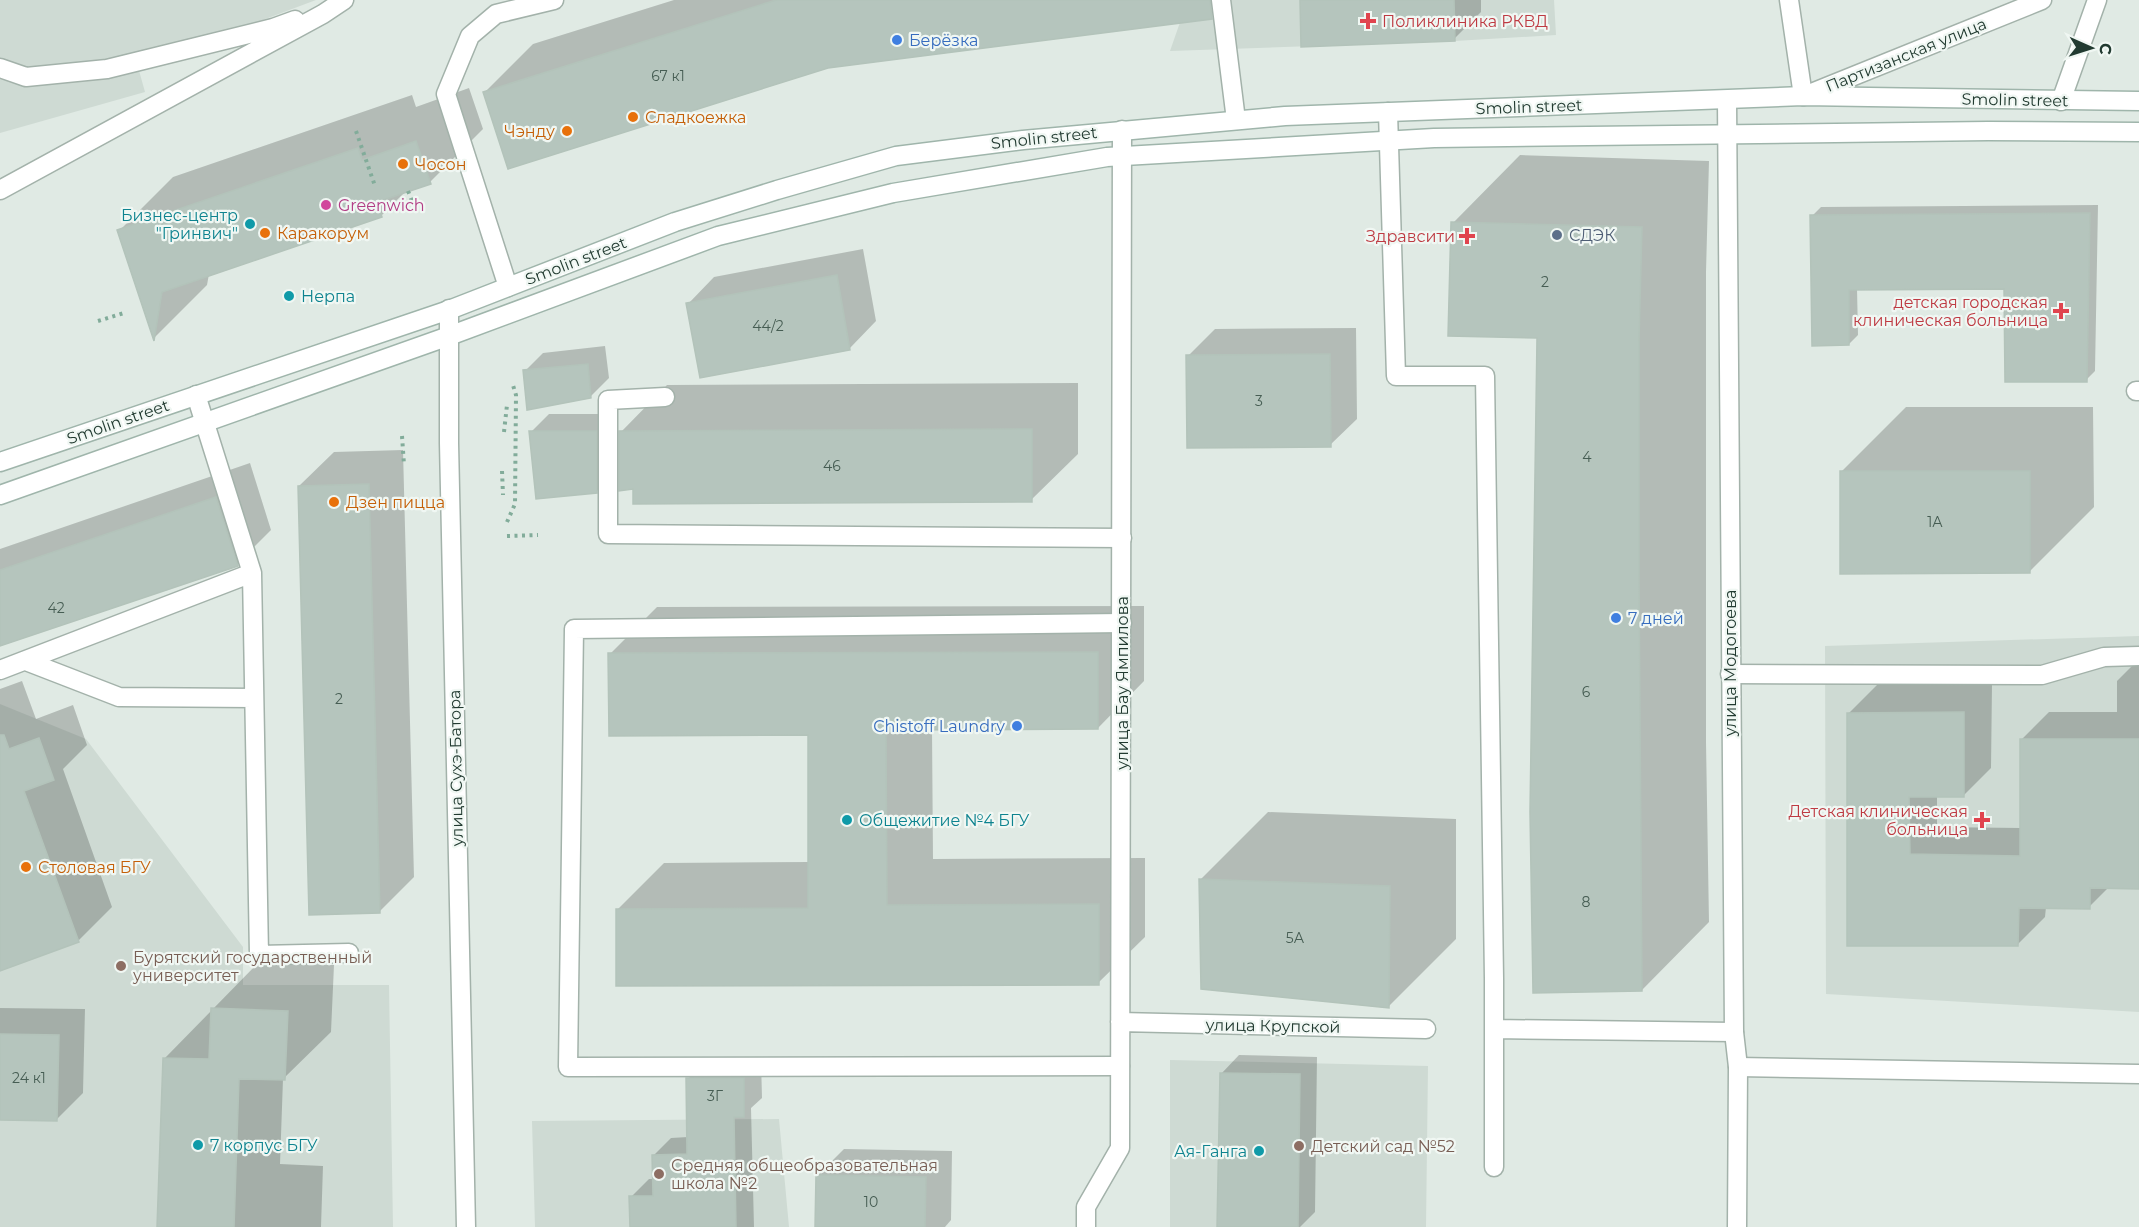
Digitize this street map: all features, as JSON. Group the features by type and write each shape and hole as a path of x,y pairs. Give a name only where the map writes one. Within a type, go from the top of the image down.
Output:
{"main road":[{"path":"508,287 446,94 470,36 496,14 554,0"},
{"path":"1221,0 1236,120"},
{"path":"1789,0 1803,96"},
{"name":"Партизанская улица","path":"1803,96 2042,0"},
{"path":"2061,101 2097,0"},
{"path":"0,68 26,77 107,69 273,28 345,1"},
{"path":"0,190 345,1"},
{"name":"Smolin street","path":"0,462 449,309 675,222 896,156 1023,140 1285,116 1803,96 2139,101"},
{"name":"улица Модогоева","path":"1727,100 1734,1032 1738,1067 1737,1227"},
{"path":"1388,112 1396,376 1485,376 1494,1167"},
{"name":"улица Бау Ямпилова","path":"1086,1227 1086,1207 1120,1148 1122,130"},
{"path":"0,495 449,336 718,236 893,193 1122,156 1434,138 1988,131 2139,132"},
{"name":"улица Сухэ-Батора","path":"449,309 449,455 466,1227"},
{"path":"196,395 252,573 259,955 349,953"},
{"path":"665,397 608,400 608,534 1122,538"},
{"path":"0,670 252,573"},
{"path":"1120,1066 568,1067 574,630 1122,622"},
{"path":"1730,674 2042,675 2103,657 2139,656"},
{"path":"26,661 119,697 254,698"},
{"name":"улица Крупской","path":"1120,1022 1426,1029"},
{"path":"1494,1029 1734,1032"},
{"path":"1738,1067 2139,1074"}],"path":[{"path":"356,131 375,186"},
{"path":"408,191 414,206"},
{"path":"98,321 124,313"},
{"path":"507,522 515,504 516,395 512,382"},
{"path":"504,432 507,405"},
{"path":"402,436 404,465"},
{"path":"502,471 503,495"},
{"path":"507,536 538,535"}],"shaded area":[{"path":"0,0 316,0 138,67 145,92 0,133"},
{"name":"Поликлиника РКВД","path":"1184,0 1554,0 1556,35 1455,41 1170,51 1185,8"},
{"name":"Детская клиническая больница","path":"2139,636 2139,1012 1826,994 1825,646"},
{"name":"Бурятский государственный университет","path":"0,704 86,739 243,947 243,985 389,985 393,1227 0,1227"},
{"name":"Детский сад №52","path":"1170,1060 1428,1066 1426,1227 1170,1227"},
{"name":"Средняя общеобразовательная школа №2","path":"779,1119 789,1227 535,1227 532,1121"}],"building":[{"path":"776,0 1210,0 1212,19 828,68 508,169 483,92"},
{"path":"1300,0 1454,0 1455,41 1301,47"},
{"name":"Бизнес-центр \"Гринвич\"","path":"416,141 431,184 377,202 382,217 162,292 154,341 117,230 358,148 362,160"},
{"name":"детская городская клиническая больница","path":"2090,213 2087,382 2005,382 2004,289 1849,290 1849,345 1812,346 1810,215"},
{"path":"1451,222 1642,227 1639,341 1639,574 1642,991 1533,993 1530,812 1537,338 1448,336"},
{"path":"837,275 850,350 700,378 686,303"},
{"path":"1330,354 1331,447 1187,448 1186,355"},
{"path":"588,364 591,398 527,410 523,370"},
{"path":"1032,429 1032,502 633,504 633,489 619,491 619,431"},
{"path":"529,431 597,431 597,493 536,499"},
{"path":"1840,471 2030,471 2030,573 1840,574"},
{"path":"369,484 380,913 309,915 298,486"},
{"path":"216,497 238,566 0,646 0,570"},
{"name":"Общежитие №4 БГУ","path":"1098,652 1098,729 886,730 887,905 1099,904 1099,985 616,986 616,909 808,908 808,735 609,736 608,653"},
{"path":"1964,712 1964,797 1909,797 1910,854 2020,856 2020,739 2139,739 2139,889 2090,888 2090,909 2019,908 2018,946 1847,946 1847,713"},
{"name":"Столовая БГУ","path":"0,735 4,735 9,749 39,738 54,780 24,791 79,942 0,971"},
{"path":"1199,879 1390,886 1389,1008 1201,989"},
{"name":"7 корпус БГУ","path":"211,1008 288,1011 285,1080 239,1079 234,1227 157,1227 163,1058 209,1059"},
{"path":"0,1034 59,1035 57,1121 0,1120"},
{"name":"Ая-Ганга","path":"1220,1073 1300,1074 1298,1227 1217,1227"},
{"path":"686,1078 744,1078 744,1117 734,1117 736,1227 630,1227 629,1196 653,1196 652,1155 687,1154"},
{"path":"816,1175 926,1177 925,1227 815,1227"}],"place":[{"name":"Поликлиника РКВД","path":"1368,21"},
{"name":"Берёзка","path":"897,40"},
{"name":"Сладкоежка","path":"633,117"},
{"name":"Чэнду","path":"567,131"},
{"name":"Чосон","path":"403,164"},
{"name":"Greenwich","path":"326,205"},
{"name":"Бизнес-центр \"Гринвич\"","path":"250,224"},
{"name":"Каракорум","path":"265,233"},
{"name":"СДЭК","path":"1557,235"},
{"name":"Здравсити","path":"1467,236"},
{"name":"Нерпа","path":"289,296"},
{"name":"детская городская клиническая больница","path":"2061,311"},
{"name":"Дзен пицца","path":"334,502"},
{"name":"7 дней","path":"1616,618"},
{"name":"Chistoff Laundry","path":"1017,726"},
{"name":"Общежитие №4 БГУ","path":"847,820"},
{"name":"Детская клиническая больница","path":"1982,820"},
{"name":"Столовая БГУ","path":"26,867"},
{"name":"Бурятский государственный университет","path":"121,966"},
{"name":"7 корпус БГУ","path":"198,1145"},
{"name":"Детский сад №52","path":"1299,1146"},
{"name":"Ая-Ганга","path":"1259,1151"},
{"name":"Средняя общеобразовательная школа №2","path":"659,1174"}]}
